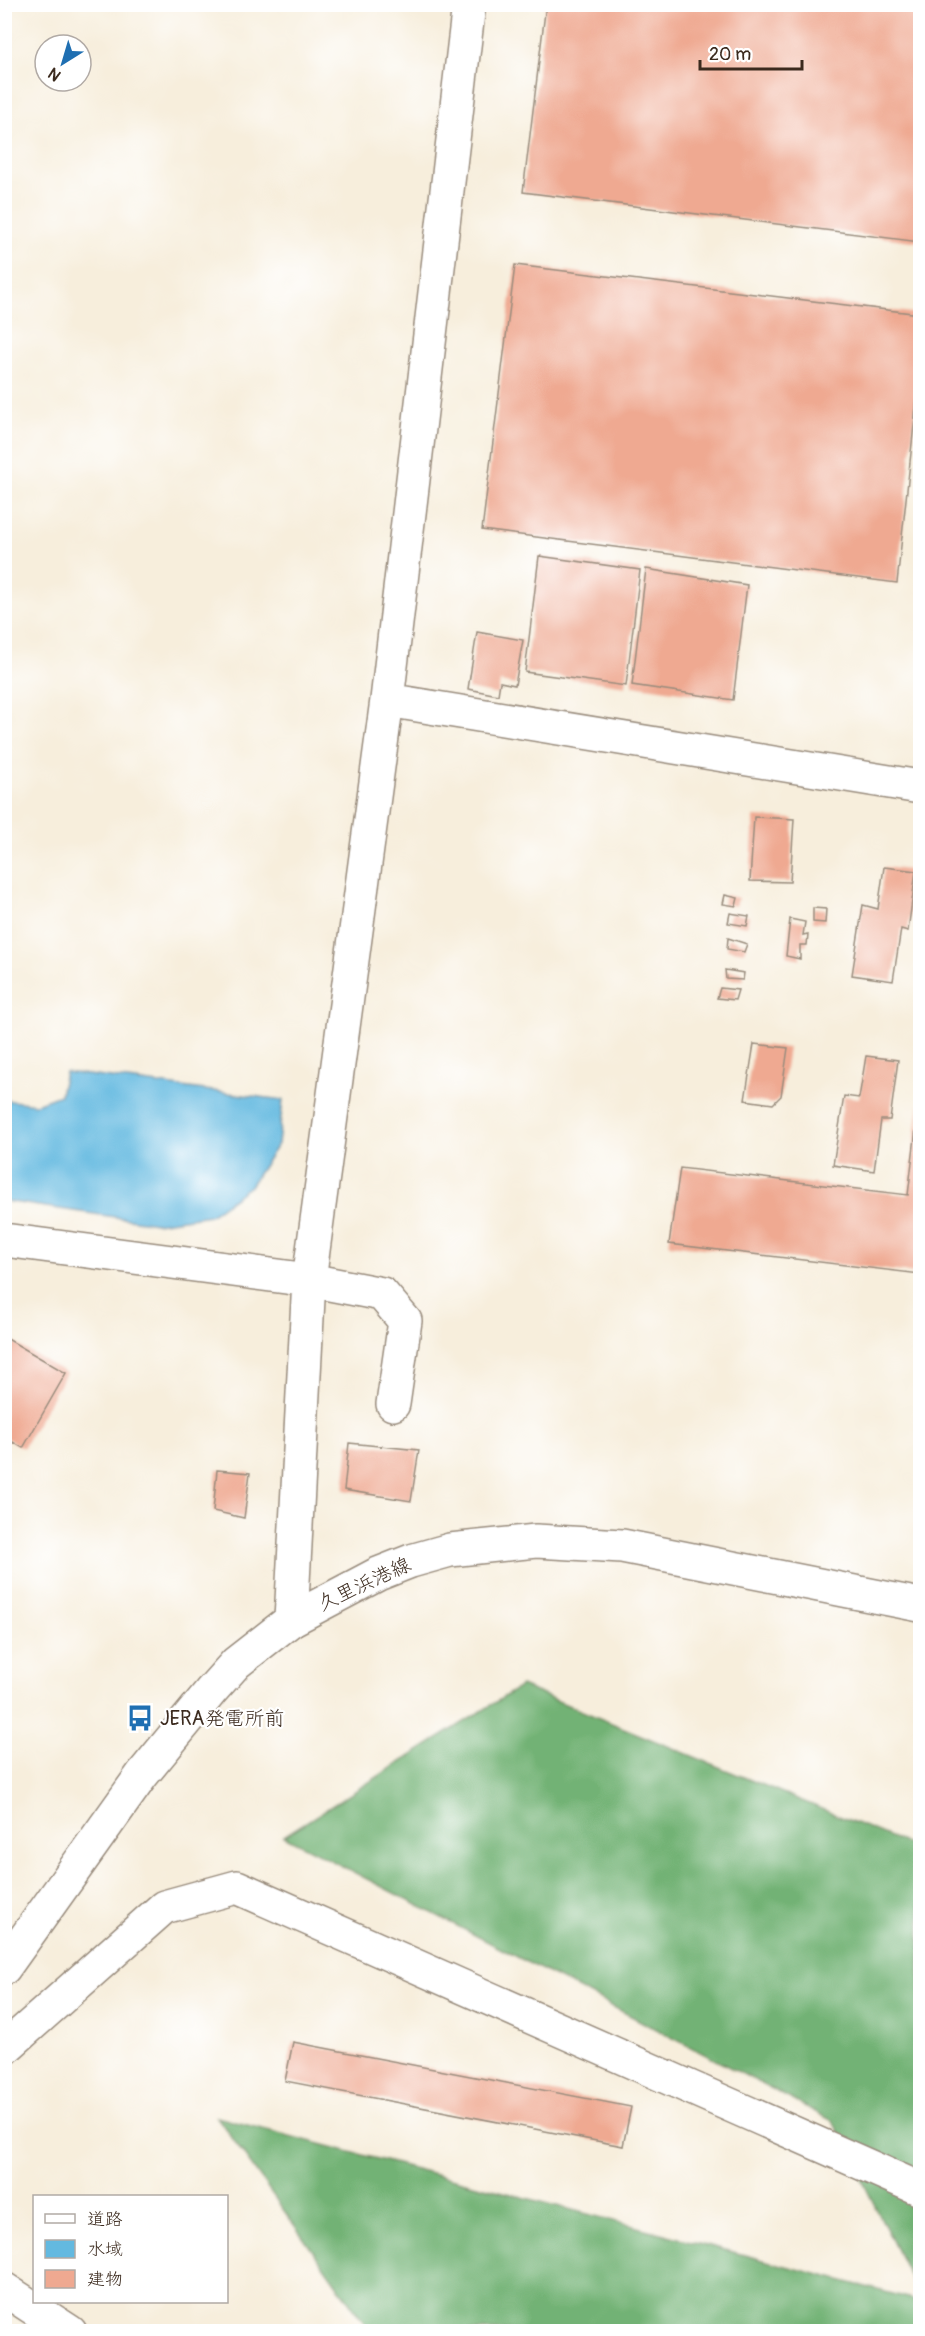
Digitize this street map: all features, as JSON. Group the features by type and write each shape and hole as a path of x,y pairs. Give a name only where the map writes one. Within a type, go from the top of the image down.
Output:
{"main road":[{"path":"291,1620 309,1280 387,700 469,4"},
{"path":"387,700 921,787"},
{"path":"4,1240 309,1280 381,1294 405,1321 393,1404"},
{"name":"久里浜港線","path":"4,1968 142,1775 210,1691 236,1663 291,1620 378,1574 411,1561 450,1550 536,1541 622,1546 921,1605"},
{"path":"4,2049 164,1907 237,1887 921,2189"},
{"path":"4,2289 70,2331"}],"green space":[{"path":"521,1686 917,1848 920,1846 920,2297 833,2121 284,1836"},
{"path":"217,2117 920,2301 920,2331 370,2331"}],"water":[{"path":"65,1072 283,1100 278,1144 250,1186 210,1215 156,1223 5,1201 5,1100 36,1104 60,1095"}],"building":[{"path":"546,4 920,4 920,242 523,192"},
{"path":"515,265 920,314 920,369 897,583 482,530"},
{"path":"539,556 640,570 626,686 525,672"},
{"path":"646,569 747,585 733,700 632,685"},
{"path":"477,632 523,640 515,685 500,682 498,695 468,689"},
{"path":"754,817 794,819 790,882 750,881"},
{"path":"884,867 916,871 908,931 901,929 893,981 852,975 863,905 878,909"},
{"path":"725,895 738,898 736,906 723,904"},
{"path":"813,908 826,909 825,923 813,922"},
{"path":"730,913 749,916 747,926 728,923"},
{"path":"790,919 805,922 803,935 808,934 807,945 800,945 800,959 786,956"},
{"path":"728,938 747,944 744,952 727,949"},
{"path":"725,970 744,973 743,980 726,979"},
{"path":"720,988 738,990 735,1000 717,998"},
{"path":"754,1044 788,1048 781,1096 773,1104 745,1100"},
{"path":"866,1056 898,1060 890,1120 881,1120 874,1171 833,1165 844,1096 859,1098"},
{"path":"919,1104 920,1274 669,1244 680,1168 908,1195"},
{"path":"4,1337 66,1373 23,1448 4,1437"},
{"path":"349,1443 419,1450 411,1501 344,1490"},
{"path":"217,1470 250,1473 244,1518 213,1511"},
{"path":"293,2042 631,2107 623,2146 285,2081"}],"place":[{"name":"JERA発電所前","path":"140,1718"}]}
